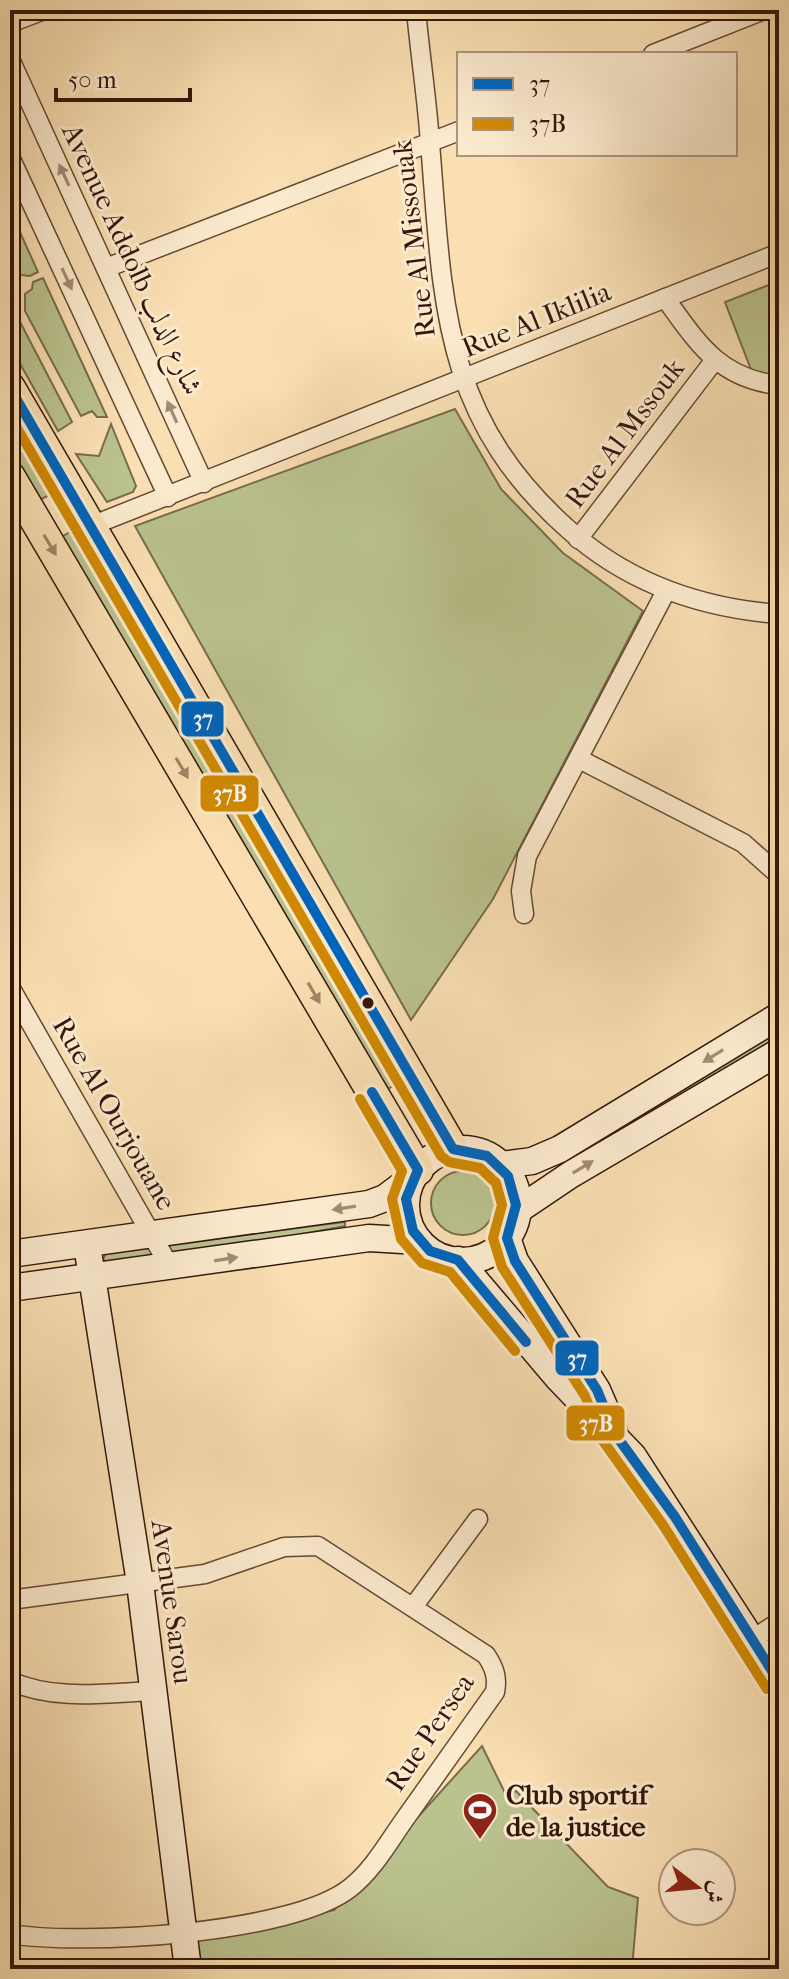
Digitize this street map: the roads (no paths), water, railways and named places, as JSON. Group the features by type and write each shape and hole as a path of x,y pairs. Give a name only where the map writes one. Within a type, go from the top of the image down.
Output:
{"main road":[{"path":"10,388 453,1149"},
{"path":"10,477 416,1174 406,1210 419,1241"},
{"path":"502,1165 532,1161 560,1149 779,1016"},
{"path":"518,1210 579,1170 779,1052"},
{"path":"10,1254 369,1204 393,1193 434,1156 453,1149 480,1151 502,1165 512,1178 518,1210 507,1238 486,1256 458,1260 443,1258 419,1241 369,1238 10,1288"},
{"path":"507,1238 523,1274 597,1390 615,1434"},
{"name":"Avenue Sarou","path":"87,1245 140,1583 188,1969"},
{"path":"458,1260 569,1391 615,1434 675,1517 779,1682"}],"street":[{"path":"10,23 44,10"},
{"name":"Rue Al Missouak","path":"416,10 440,270 451,339 462,378 493,444 510,470 578,539 608,563 666,591 719,607 779,614"},
{"path":"658,52 764,10"},
{"name":"Avenue Addolb شارع الدلب","path":"10,59 204,483"},
{"path":"106,268 457,132"},
{"path":"10,157 168,497"},
{"name":"Rue Al Iklilia","path":"91,526 779,253"},
{"path":"665,298 714,361 740,376 779,385"},
{"name":"Rue Al Mssouk","path":"578,539 714,361"},
{"path":"524,914 521,891 527,856 666,591"},
{"path":"579,759 743,843 779,875"},
{"name":"Rue Al Ourjouane","path":"10,987 170,1267"},
{"path":"413,1607 478,1519"},
{"name":"Rue Persea","path":"10,1600 205,1574 284,1547 310,1546 327,1549 486,1655 493,1666 497,1683 495,1692 379,1856 350,1888 318,1907 183,1931"},
{"path":"751,1640 779,1622"},
{"path":"10,1681 35,1690 63,1694 153,1691"},
{"path":"10,1934 64,1939 183,1931"}],"place":[{"name":"Club sportif de la justice","path":"480,1841"}]}
